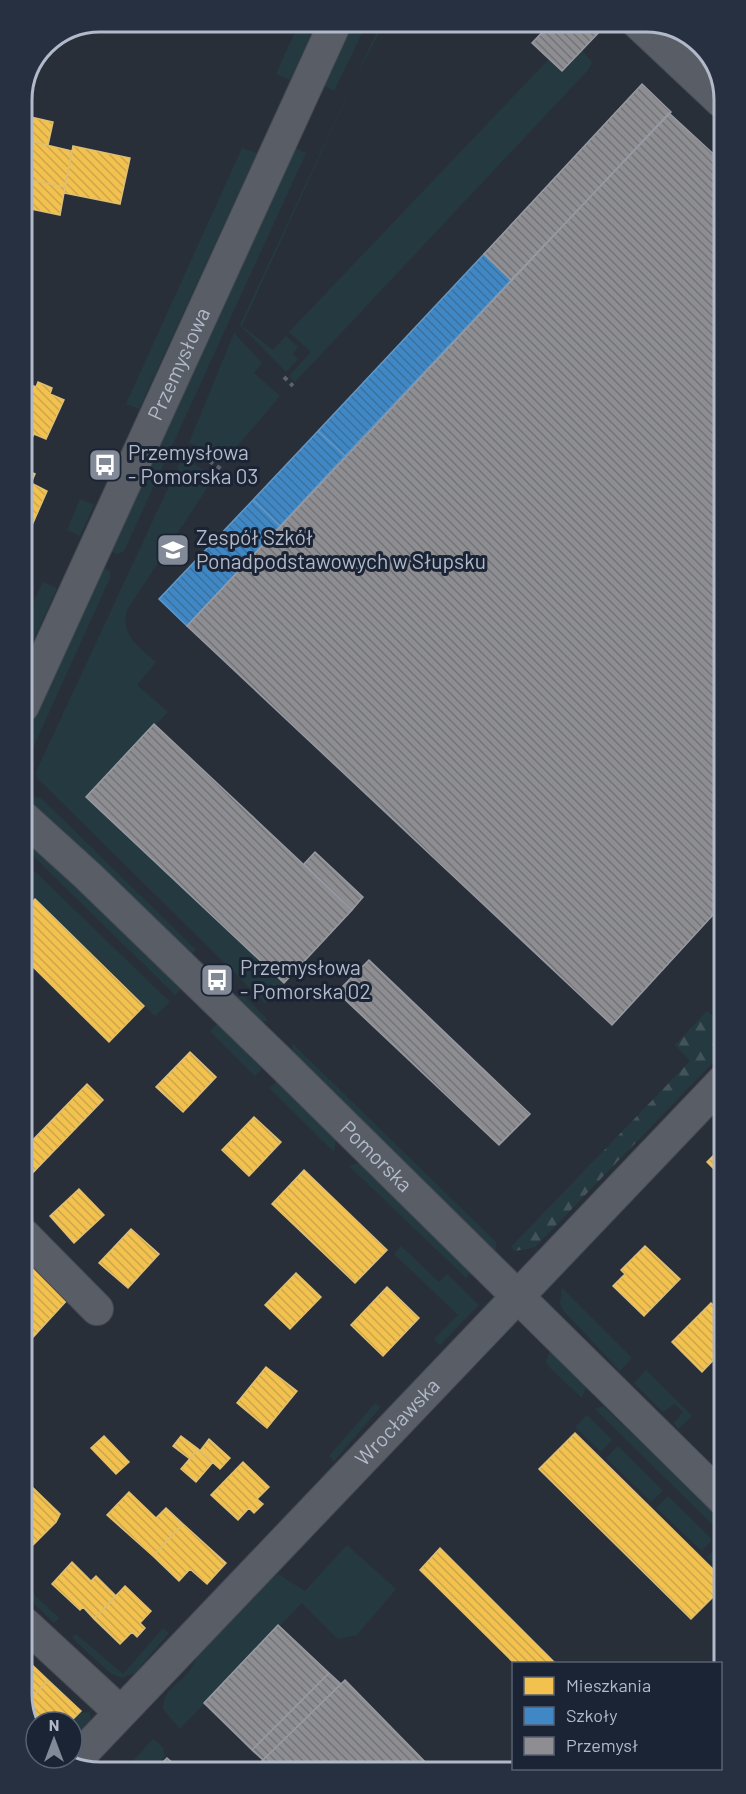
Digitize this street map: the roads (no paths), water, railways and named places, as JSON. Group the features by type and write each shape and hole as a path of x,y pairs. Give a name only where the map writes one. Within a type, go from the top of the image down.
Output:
{"street":[{"name":"Przemysłowa","path":"32,686 331,31"},
{"path":"648,32 714,93"},
{"name":"Pomorska","path":"32,825 88,876 271,1053 714,1491"},
{"name":"Wrocławska","path":"84,1751 714,1090"},
{"path":"32,1243 97,1309"},
{"path":"32,1630 120,1712"}],"place":[{"name":"Przemysłowa - Pomorska 03","path":"105,465"},
{"name":"Zespół Szkół Ponadpodstawowych w Słupsku","path":"173,550"},
{"name":"Przemysłowa - Pomorska 02","path":"217,980"}]}
